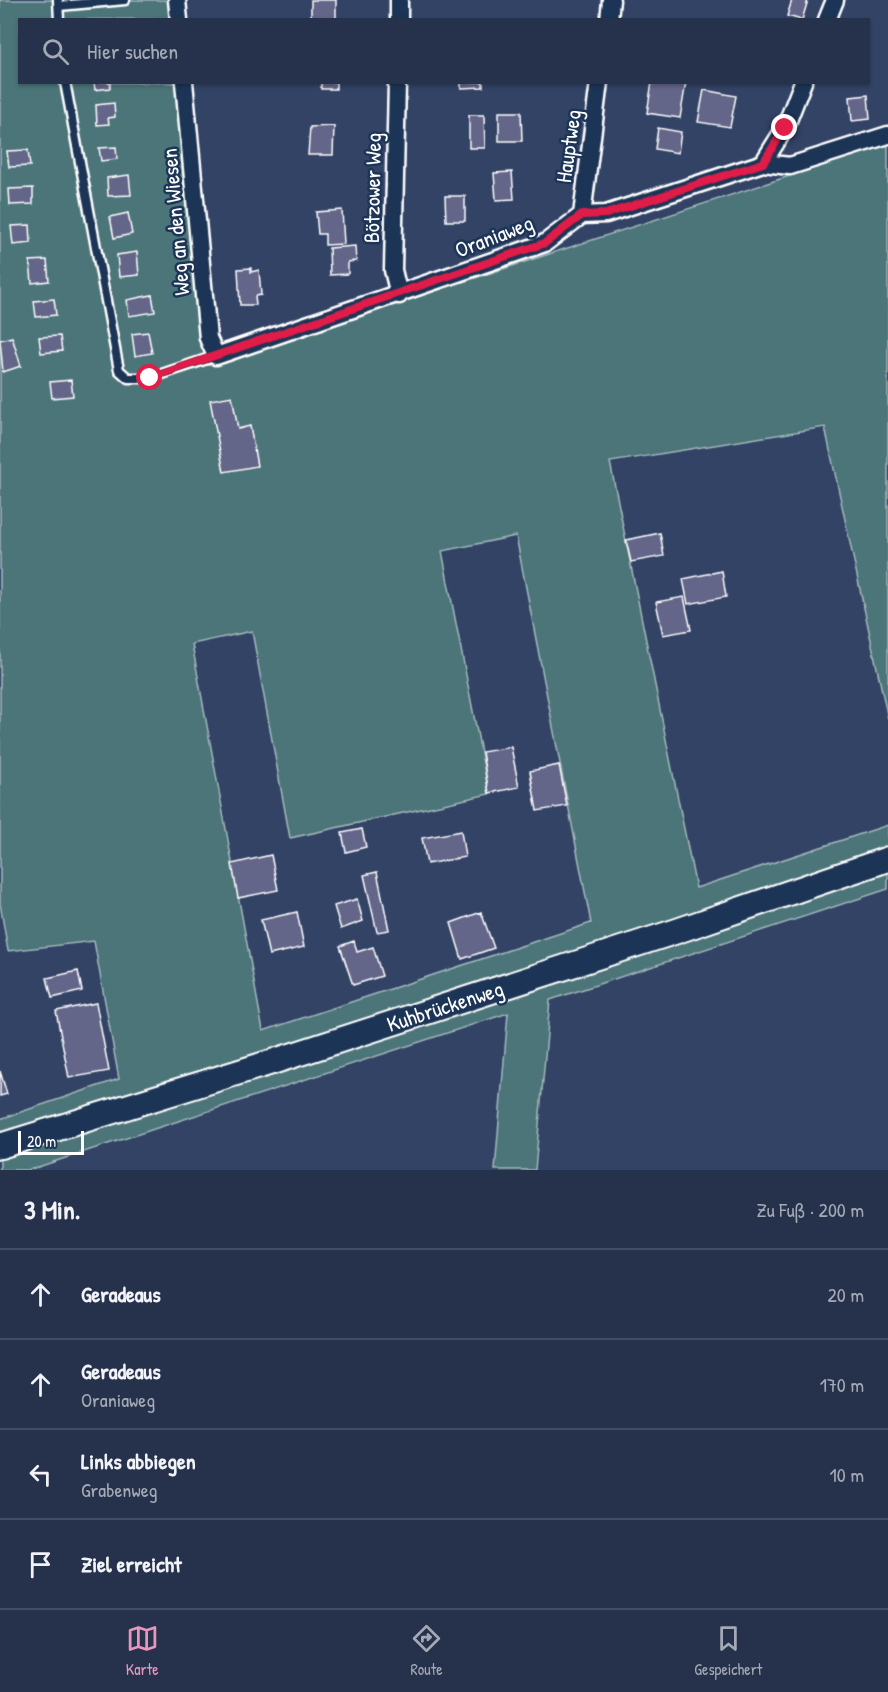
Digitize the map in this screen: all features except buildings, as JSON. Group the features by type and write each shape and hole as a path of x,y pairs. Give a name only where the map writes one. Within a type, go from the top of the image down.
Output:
{"street":[{"path":"177,0 178,18"},
{"path":"399,0 399,18"},
{"path":"609,18 611,0"},
{"path":"828,18 835,0"},
{"name":"Weg an den Wiesen","path":"184,84 208,338 216,356"},
{"name":"Bötzower Weg","path":"397,84 393,270 399,295"},
{"name":"Hauptweg","path":"582,215 599,84"},
{"path":"763,163 785,128 802,84"},
{"path":"582,215 606,214 763,163 790,166 888,135"},
{"name":"Oraniaweg","path":"216,356 545,243 582,215"},
{"name":"Kuhbrückenweg","path":"0,1146 275,1061 674,932 888,859"}],"lane":[{"path":"59,18 58,3 124,0"},
{"path":"65,84 119,370 128,378 150,378 216,356"}],"green space":[{"path":"0,0 169,0 171,18 18,18 18,84 177,84 207,365 888,144 888,719 825,427 610,462 696,888 888,825 888,889 550,1000 535,1170 495,1170 508,1013 29,1170 0,1170 0,1119 119,1079 94,941 8,951 0,903","holes":["516,536 591,923 263,1031 192,644 252,631 290,838 489,794 442,551"]}],"route":[{"path":"150,378 399,295 545,243 582,215 606,214 763,163 785,128"}]}
